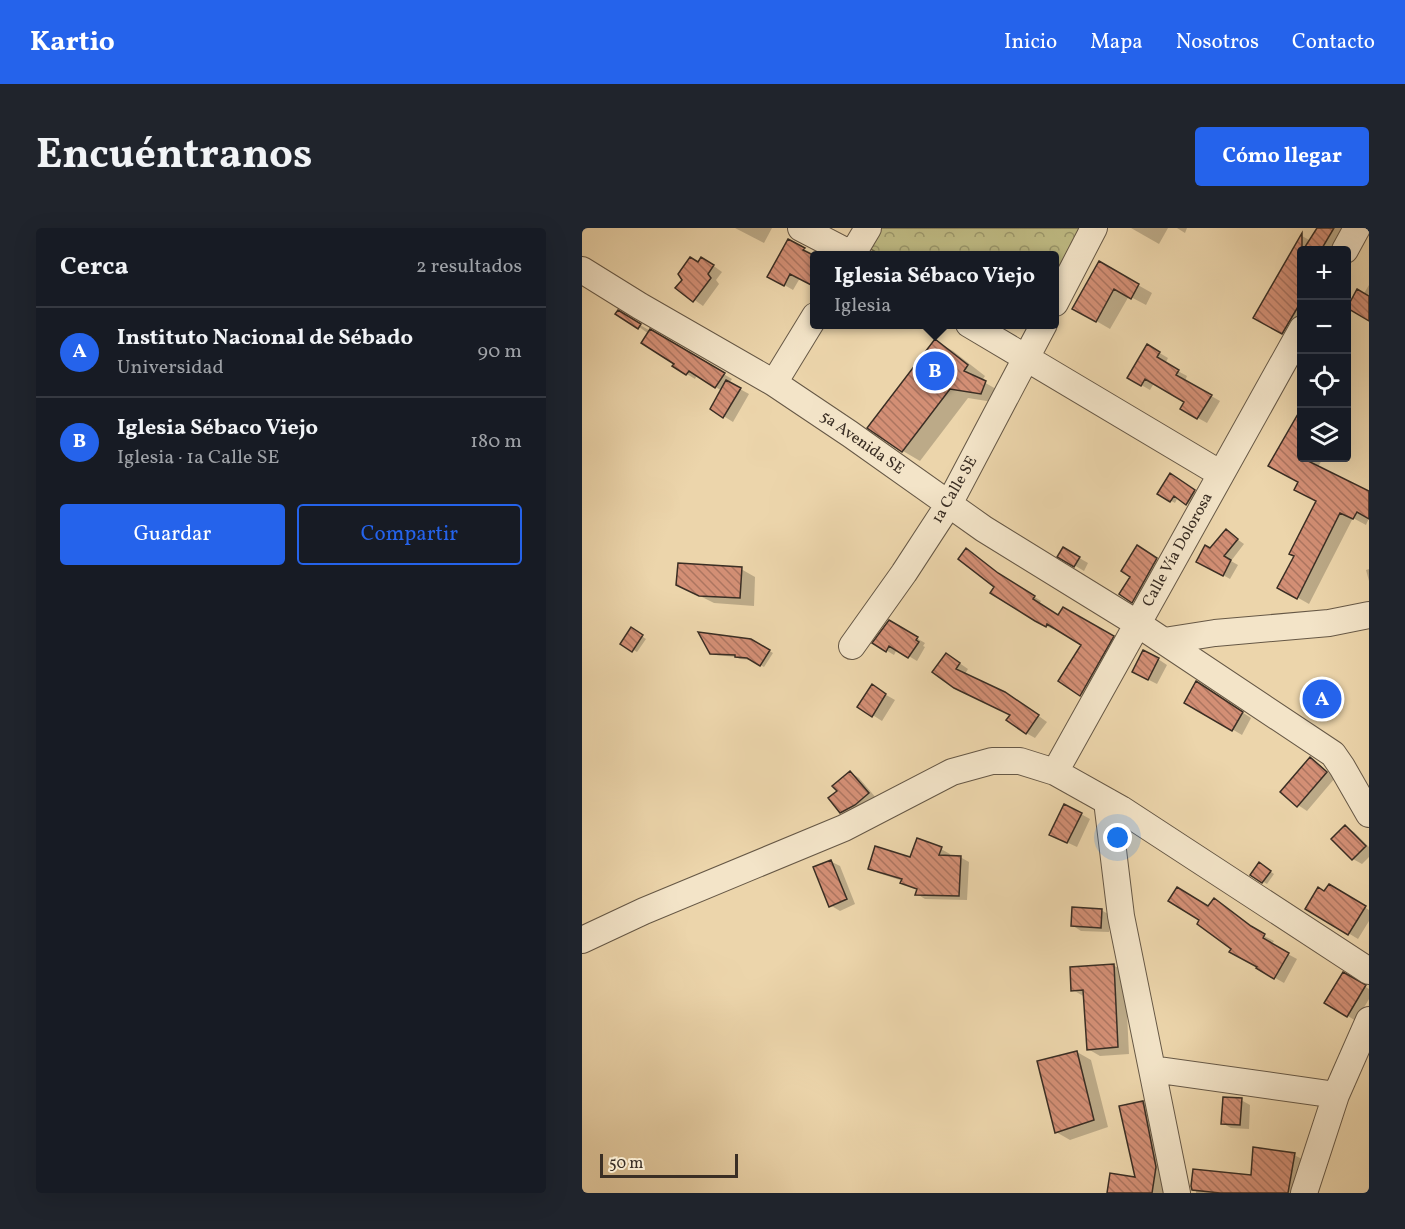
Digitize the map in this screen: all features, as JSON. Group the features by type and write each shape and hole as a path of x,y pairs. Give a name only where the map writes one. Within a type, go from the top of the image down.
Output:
{"street":[{"path":"801,228 844,251"},
{"path":"854,251 868,228"},
{"path":"1059,295 1094,228"},
{"path":"1347,246 1357,228"},
{"name":"5a Avenida SE","path":"582,270 774,383 984,529 1138,624 1332,754 1369,814"},
{"path":"774,383 810,324"},
{"path":"977,329 1221,474"},
{"name":"1a Calle SE","path":"852,646 949,504 1041,329"},
{"name":"Calle Vía Dolorosa","path":"1055,772 1297,338"},
{"path":"1164,641 1215,633 1329,623 1369,615"},
{"path":"582,940 844,828 952,772 992,761 1020,761 1055,772 1107,801 1369,971"},
{"path":"1107,801 1121,916 1178,1193"},
{"path":"1304,1193 1336,1095 1369,1020"},
{"path":"1152,1069 1336,1095"}],"green space":[{"path":"878,228 1081,228 1059,269 1059,251 874,251 867,247"}],"building":[{"path":"1317,228 1334,228 1323,246 1306,246"},
{"path":"1302,233 1302,246 1297,246 1297,308 1282,334 1253,318"},
{"path":"788,239 805,248 803,250 810,254 810,284 790,274 784,286 767,277"},
{"path":"690,257 698,262 701,257 714,265 708,274 711,278 693,302 675,288 682,280 678,274"},
{"path":"1099,261 1139,284 1131,299 1114,289 1096,322 1072,309"},
{"path":"1357,289 1369,296 1369,321 1351,310 1351,300"},
{"path":"618,310 641,324 638,329 615,314"},
{"path":"650,329 725,373 715,388 689,371 686,375 672,366 674,364 641,343"},
{"path":"935,339 968,365 964,371 986,381 981,394 950,389 902,452 867,428"},
{"path":"1147,344 1160,352 1157,357 1179,370 1176,375 1212,395 1197,419 1180,409 1184,402 1145,379 1141,386 1127,378"},
{"path":"726,380 741,388 723,418 710,409"},
{"path":"1297,416 1297,462 1310,462 1369,491 1369,519 1357,512 1353,519 1340,513 1297,599 1277,588 1294,556 1289,554 1316,501 1294,490 1298,482 1268,466"},
{"path":"1170,473 1195,490 1186,505 1174,496 1170,502 1157,494"},
{"path":"1226,529 1238,539 1224,556 1231,560 1223,576 1196,562 1205,545 1210,548"},
{"path":"1137,545 1157,558 1132,603 1119,594 1130,577 1121,571"},
{"path":"1063,547 1080,557 1074,567 1057,557"},
{"path":"966,548 998,573 1035,596 1033,599 1058,615 1063,607 1114,636 1080,696 1058,681 1081,645 1047,624 1046,627 1035,621 990,593 994,587 958,559"},
{"path":"678,563 742,567 740,598 699,596 676,585"},
{"path":"889,620 918,637 916,640 919,642 908,658 889,646 886,652 872,643"},
{"path":"631,627 643,635 632,652 620,644"},
{"path":"698,632 751,639 770,650 760,666 747,658 735,657 735,655 710,654"},
{"path":"1143,650 1159,658 1148,680 1132,672"},
{"path":"946,653 960,663 956,669 1005,692 1039,715 1026,734 1006,720 1010,715 954,688 932,672"},
{"path":"1196,681 1243,712 1232,731 1184,703"},
{"path":"872,684 886,694 872,717 857,707"},
{"path":"1310,757 1327,772 1297,807 1280,792"},
{"path":"850,771 869,793 855,805 840,813 828,798 837,791 832,786"},
{"path":"1064,804 1082,813 1067,843 1049,835"},
{"path":"1345,825 1366,846 1352,860 1331,839"},
{"path":"917,838 942,847 939,855 961,856 959,896 915,895 917,889 900,883 902,879 868,869 875,846 910,857"},
{"path":"831,860 847,899 829,907 813,867"},
{"path":"1259,862 1271,871 1262,883 1250,875"},
{"path":"1329,884 1366,906 1348,935 1305,909 1318,887 1324,891"},
{"path":"1177,887 1208,906 1214,898 1265,934 1263,938 1289,953 1274,979 1229,952 1231,949 1197,924 1199,920 1168,901"},
{"path":"1072,907 1102,909 1101,928 1071,926"},
{"path":"1114,964 1118,1047 1087,1050 1083,990 1071,991 1070,967"},
{"path":"1343,972 1366,985 1347,1017 1324,1003"},
{"path":"1077,1051 1094,1120 1055,1133 1037,1061"},
{"path":"1223,1097 1242,1098 1240,1125 1221,1124"},
{"path":"1143,1101 1156,1167 1152,1193 1107,1193 1110,1173 1135,1177 1119,1106"},
{"path":"1253,1147 1295,1153 1288,1193 1220,1193 1192,1190 1193,1169 1251,1175"}],"place":[{"name":"Iglesia Sébaco Viejo","path":"935,371"},
{"name":"Instituto Nacional de Sébado","path":"1322,699"}]}
